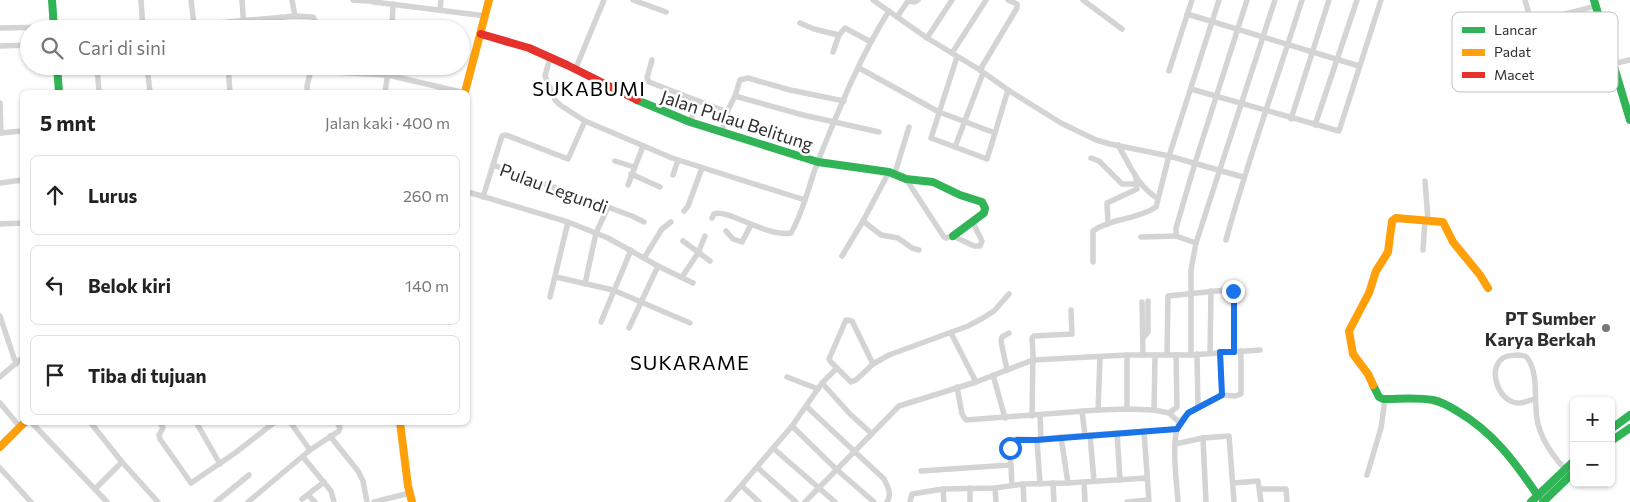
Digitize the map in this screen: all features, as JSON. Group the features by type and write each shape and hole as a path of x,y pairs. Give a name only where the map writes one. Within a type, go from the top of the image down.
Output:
{"main road":[{"path":"52,0 53,20"},
{"path":"470,74 489,0"},
{"name":"Jalan Pulau Belitung","path":"481,34 529,48 653,108 690,122 818,162 892,172 906,179 933,182 960,195 982,202 984,213 972,222"},
{"path":"59,75 60,90"},
{"path":"466,90 470,75"},
{"path":"1618,83 1630,120"},
{"path":"1488,288 1480,275 1453,242 1443,222 1393,219 1388,252 1376,271 1368,293 1349,332 1353,354 1372,381 1379,397 1385,399 1432,400 1449,406 1471,418 1487,430 1504,447 1540,499"},
{"path":"952,236 972,222"},
{"path":"1615,426 1630,416"},
{"path":"0,446 23,425"},
{"path":"400,425 412,502"},
{"path":"1615,437 1630,428"},
{"path":"1540,499 1570,464"},
{"path":"1531,502 1540,499 1570,475"}],"street":[{"path":"141,0 142,20"},
{"path":"191,0 193,20"},
{"path":"242,0 244,19"},
{"path":"292,0 295,16"},
{"path":"353,0 393,4 404,2 440,10 486,16"},
{"path":"440,10 441,0"},
{"path":"575,70 604,0"},
{"path":"633,0 666,12"},
{"path":"873,0 927,38 1008,90 1061,123 1096,140 1169,156 1243,177"},
{"path":"897,17 908,1 915,2 918,0"},
{"path":"927,38 952,0"},
{"path":"986,0 955,55 931,138 988,159 1008,90"},
{"path":"955,148 981,71 1018,8 1017,4 1008,0"},
{"path":"1083,0 1122,29"},
{"path":"1169,71 1192,0"},
{"path":"1094,262 1092,233 1099,226 1133,217 1154,208 1158,203 1157,198 1169,156 1219,0"},
{"path":"1176,236 1176,228 1195,163 1247,0"},
{"path":"1198,408 1191,294 1196,243 1274,0"},
{"path":"1226,240 1243,177 1302,0"},
{"path":"1291,119 1330,0"},
{"path":"1315,125 1357,0"},
{"path":"1191,89 1291,119 1340,130 1381,0"},
{"path":"1525,0 1530,12"},
{"path":"1569,12 1594,3"},
{"path":"392,20 393,4"},
{"path":"712,218 714,214 720,212 751,225 783,234 791,233 844,101 871,42 889,11"},
{"path":"1187,14 1359,66"},
{"path":"236,20 295,16 313,17 314,20"},
{"path":"800,23 814,29 839,35"},
{"path":"0,28 20,28"},
{"path":"833,52 839,35 846,28 871,42"},
{"path":"0,46 20,45"},
{"path":"550,58 545,76 554,100 560,106 585,121 678,160 804,200"},
{"path":"652,60 646,78 649,82 727,112"},
{"path":"859,68 939,112 995,133"},
{"path":"97,75 98,90"},
{"path":"148,75 150,90"},
{"path":"229,75 230,90"},
{"path":"307,90 310,75"},
{"path":"384,90 388,75 452,90"},
{"path":"722,131 727,112 740,80 748,78 790,90 844,101"},
{"path":"735,96 803,115 879,132"},
{"path":"690,122 698,101"},
{"path":"0,103 1,133 20,131"},
{"path":"492,165 500,137 504,135 568,159 585,121"},
{"path":"842,256 892,172 909,127"},
{"name":"Pulau Legundi","path":"628,184 643,146"},
{"path":"1118,146 1142,192 1149,193"},
{"path":"1091,158 1099,161 1122,184 1127,193"},
{"path":"673,175 678,160"},
{"path":"615,161 634,167"},
{"name":"Pulau Legundi","path":"470,193 482,197 492,165 644,222"},
{"path":"684,211 688,206 702,168"},
{"path":"632,174 660,186"},
{"path":"906,179 944,237 952,236 974,246 980,246 982,244 981,238 972,222"},
{"path":"0,183 20,180"},
{"path":"1423,250 1427,220 1425,181"},
{"path":"1122,184 1137,184 1157,198"},
{"path":"1108,224 1107,203 1127,193 1137,184"},
{"path":"482,197 568,222 596,233 693,283"},
{"path":"585,284 596,233 608,207"},
{"path":"863,221 881,236 898,238 912,248 919,250"},
{"path":"550,297 568,222"},
{"path":"644,258 660,231 671,222"},
{"path":"0,224 20,223"},
{"path":"726,232 733,239 742,242 751,225"},
{"path":"682,277 698,253 704,236"},
{"path":"1141,237 1176,236 1196,243"},
{"path":"682,241 710,262"},
{"path":"601,322 631,250"},
{"path":"629,328 658,266"},
{"path":"556,277 613,290 641,300 690,323"},
{"path":"1167,355 1167,297 1170,295 1211,291 1231,290 1234,293 1241,394 1235,396 1222,395 1188,413 1178,426 1175,444 1178,502"},
{"path":"1210,353 1211,291"},
{"path":"873,364 852,321 848,319 830,356 831,362 851,382 856,380 873,364 896,351 951,333 982,318 994,311 1009,294"},
{"path":"1143,355 1144,337 1148,332 1145,302"},
{"path":"1032,416 1032,337 1072,334 1071,310"},
{"path":"0,316 16,364"},
{"path":"951,333 976,382"},
{"path":"1007,370 1001,340 1002,337 1009,333"},
{"path":"805,502 899,406 976,382 1033,360 1127,355 1194,355 1260,350"},
{"path":"1220,352 1222,395"},
{"path":"1127,355 1127,410"},
{"path":"1154,410 1155,355"},
{"path":"1176,355 1176,409"},
{"path":"1536,399 1518,403 1509,400 1501,393 1496,384 1496,368 1502,359 1507,356 1524,355 1528,358 1534,375 1536,399 1536,416 1545,444 1565,468"},
{"path":"1098,410 1100,357"},
{"path":"0,377 20,360"},
{"path":"727,502 758,468 807,407 822,383 837,368"},
{"path":"993,375 1005,418"},
{"path":"787,377 818,389"},
{"path":"822,383 850,414 871,433"},
{"path":"957,387 962,414 966,420 971,421 1098,410 1154,410 1169,413 1176,409 1188,413"},
{"path":"1367,475 1381,428 1385,399"},
{"path":"0,403 20,422"},
{"path":"807,407 884,479 890,491 887,502"},
{"path":"1082,412 1088,436 1094,481"},
{"path":"1169,413 1178,426"},
{"path":"1040,415 1040,484"},
{"path":"33,425 107,502"},
{"path":"92,425 158,502"},
{"path":"162,425 163,428 159,436 160,438 191,483 220,464 271,425"},
{"path":"198,425 220,464"},
{"path":"292,425 310,450"},
{"path":"248,502 310,450 339,431 338,425"},
{"path":"792,426 836,469 874,502"},
{"path":"1012,485 1010,465 1011,442 1144,431 1178,426"},
{"path":"1127,502 1149,501 1144,431"},
{"path":"1117,433 1120,480"},
{"path":"330,436 358,471 363,481 367,502"},
{"path":"1175,444 1203,438 1230,436 1234,502"},
{"path":"1062,437 1068,483"},
{"path":"1203,438 1206,502"},
{"path":"774,448 835,502"},
{"path":"303,457 331,491 334,502"},
{"path":"95,489 122,462"},
{"path":"921,471 1010,465"},
{"path":"0,468 31,502"},
{"path":"758,468 796,502"},
{"path":"216,502 249,475"},
{"path":"910,502 911,497 915,493 943,489 995,488 1023,484 1147,478"},
{"path":"1233,483 1258,481 1261,502"},
{"path":"302,499 324,482"},
{"path":"1084,482 1085,502"},
{"path":"1053,483 1054,502"},
{"path":"1023,484 1024,502"},
{"path":"742,486 759,502"},
{"path":"970,488 970,502"},
{"path":"995,488 996,502"},
{"path":"943,489 944,502"},
{"path":"1260,489 1286,490 1287,502"},
{"path":"374,502 410,493"},
{"path":"915,493 915,502"},
{"path":"308,495 314,502"}],"traffic: fast":[{"path":"52,0 53,20"},
{"path":"1594,0 1598,12"},
{"path":"58,75 59,90"},
{"path":"1618,80 1630,120"},
{"path":"637,100 690,122 818,162 889,172 906,179 933,182 960,195 982,202 985,208 984,213 953,236"},
{"path":"1373,385 1379,397 1383,399 1414,398 1433,400 1448,406 1470,419 1482,428 1502,449 1521,471 1538,496"},
{"path":"1615,426 1630,415"},
{"path":"1615,438 1630,428"},
{"path":"1531,502 1570,465"},
{"path":"1543,502 1570,476"}],"traffic: slow":[{"path":"470,73 489,0"},
{"path":"466,90 469,75"},
{"path":"1373,385 1368,374 1353,354 1349,331 1369,293 1376,271 1388,252 1392,221 1396,218 1443,222 1453,242 1480,275 1488,288"},
{"path":"0,447 22,425"},
{"path":"400,425 408,486 412,502"}],"traffic: jam":[{"path":"481,34 529,48 637,100"}],"place":[{"name":"PT Sumber Karya Berkah","path":"1606,328"}],"district":[{"name":"SUKABUMI","path":"589,88"},
{"name":"SUKARAME","path":"690,362"}],"route":[{"path":"1010,448 1011,442 1014,440 1177,429 1188,413 1222,395 1220,352 1234,352 1233,291"}]}
